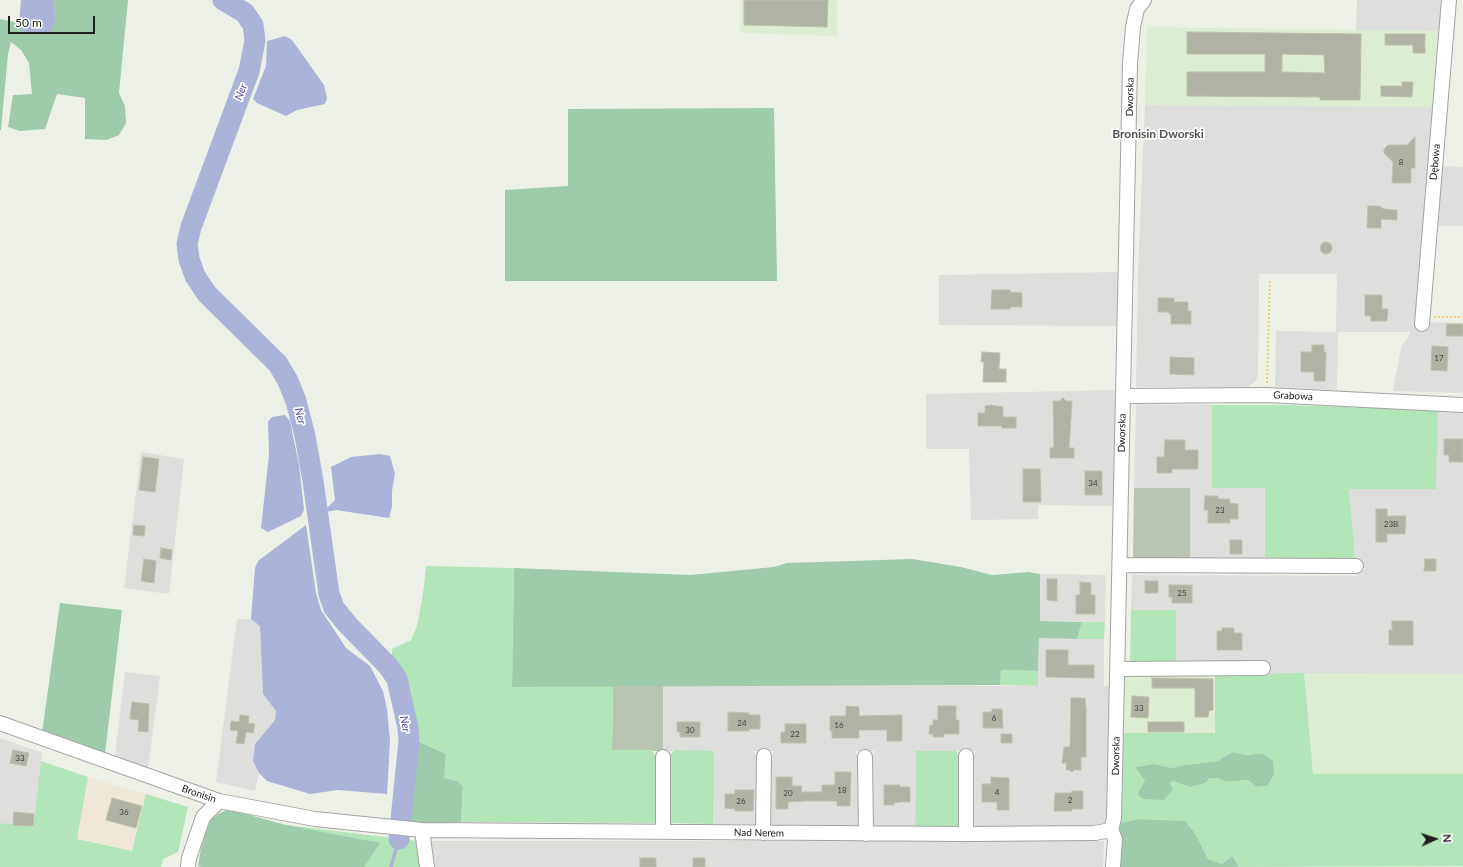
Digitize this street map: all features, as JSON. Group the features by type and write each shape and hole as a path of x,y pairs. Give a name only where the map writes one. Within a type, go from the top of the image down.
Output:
{"street":[{"name":"Dworska","path":"1113,867 1115,840 1111,830 1114,818 1130,64 1133,27 1137,9 1144,0"},
{"name":"Dębowa","path":"1422,320 1448,0"},
{"name":"Grabowa","path":"1123,396 1267,394 1463,405"},
{"path":"1120,566 1356,566"},
{"path":"1117,669 1263,668"},
{"name":"Bronisin","path":"0,723 219,801 315,819 400,827"},
{"path":"763,833 764,756"},
{"path":"966,756 966,834"},
{"path":"663,757 663,832"},
{"path":"865,757 866,834"},
{"path":"188,867 189,858 203,817 219,801"},
{"name":"Nad Nerem","path":"400,827 422,830 866,834 1095,833 1111,830"},
{"path":"422,830 427,867"}],"path":[{"path":"1267,394 1270,279"},
{"path":"1422,320 1463,317"}],"shaded area":[{"path":"741,0 837,0 837,36 740,33"},
{"path":"1357,0 1441,0 1439,31 1356,30"},
{"path":"1147,27 1439,31 1432,107 1145,105"},
{"path":"1145,105 1432,107 1418,322 1463,323 1463,393 1393,391 1401,348 1411,332 1338,332 1337,390 1275,387 1276,331 1336,332 1337,274 1259,274 1258,378 1249,387 1136,387 1138,273"},
{"path":"1438,166 1463,167 1463,226 1433,226"},
{"path":"1119,272 1116,326 939,325 939,275"},
{"path":"1116,390 1114,506 1038,505 1038,519 971,520 969,449 926,449 926,394"},
{"path":"1136,404 1212,405 1212,488 1266,488 1265,559 1190,559 1190,488 1134,488"},
{"path":"1438,410 1463,412 1463,674 1263,674 1176,662 1176,610 1131,610 1132,575 1356,576 1349,488"},
{"path":"141,452 184,459 169,594 124,588"},
{"path":"1134,488 1190,488 1190,559 1133,559"},
{"path":"1040,574 1106,575 1105,622 1040,621"},
{"path":"237,619 251,619 260,626 263,694 276,711 275,720 255,744 253,761 259,773 255,791 216,782"},
{"path":"1039,638 1104,639 1104,686 1110,686 1109,816 1106,822 1093,826 971,826 971,763 976,751 916,751 915,826 870,826 870,761 875,751 855,751 860,761 860,825 769,825 769,761 774,751 754,751 759,761 758,824 713,824 714,751 663,751 663,686 1037,686"},
{"path":"125,672 160,676 148,769 115,755"},
{"path":"1304,673 1463,674 1463,774 1312,774"},
{"path":"1123,674 1215,674 1216,733 1121,733"},
{"path":"613,686 663,686 663,751 612,751"},
{"path":"0,738 42,753 33,826 0,823"},
{"path":"88,777 146,794 132,851 76,838"},
{"path":"428,841 1104,841 1103,867 431,867"}],"green space":[{"path":"54,0 128,0 119,93 125,106 126,123 119,135 107,140 85,139 85,98 57,94 45,129 20,131 8,127 13,95 32,94 29,63 21,50 11,42 8,54 0,130 0,19 19,23 20,27 55,20"},
{"path":"774,108 777,281 505,281 505,190 568,186 568,109"},
{"path":"1212,405 1285,405 1438,410 1436,489 1349,489 1355,559 1265,559 1265,488 1212,488"},
{"path":"912,559 961,567 992,575 1028,572 1040,574 1040,621 1082,622 1077,639 1039,638 1038,671 1001,670 1000,685 512,687 514,568 690,575 774,567 787,563"},
{"path":"426,566 514,568 512,687 613,686 612,750 652,750 658,761 657,823 461,822 463,786 457,781 444,778 446,754 413,739 407,706 392,659 392,649 411,640 417,626"},
{"path":"60,603 122,610 105,754 42,733"},
{"path":"1131,610 1176,610 1176,662 1130,661"},
{"path":"1082,622 1105,622 1104,639 1077,639"},
{"path":"1001,670 1038,671 1038,686 1000,685"},
{"path":"1304,673 1313,774 1463,774 1463,866 1239,867 1232,856 1222,864 1208,859 1196,835 1166,820 1139,819 1120,823 1121,733 1215,733 1215,674","holes":["1233,752 1246,755 1262,753 1274,775 1267,786 1256,787 1248,780 1226,782 1218,778 1209,778 1206,783 1190,787 1173,781 1137,794 1145,781 1135,767 1154,764 1172,768 1217,761"]},
{"path":"413,739 446,754 444,778 457,781 463,786 461,822 434,825 405,820"},
{"path":"674,750 714,751 713,824 668,823 668,759"},
{"path":"916,751 956,751 961,762 961,826 915,826"},
{"path":"1233,752 1246,755 1262,753 1273,761 1274,775 1267,786 1256,787 1248,780 1226,782 1218,778 1209,778 1206,783 1190,787 1173,781 1169,783 1173,789 1164,800 1143,799 1137,794 1145,781 1135,767 1154,764 1172,768 1217,761"},
{"path":"41,761 88,777 77,839 132,851 146,794 188,807 178,852 163,859 161,867 0,867 0,823 33,826"},
{"path":"228,809 286,825 380,843 364,867 198,866 201,848 211,818"},
{"path":"1139,819 1185,821 1196,835 1208,859 1222,864 1232,856 1239,867 1119,867 1120,823"},
{"path":"286,825 418,841 422,867 252,867"}],"water":[{"path":"21,0 54,0 55,20 50,32 47,34 21,31 19,23"},
{"path":"285,36 292,40 324,85 327,98 325,104 297,110 286,116 257,103 253,99 266,66 267,41"},
{"path":"285,415 290,421 299,465 304,510 301,516 268,532 261,528 269,455 268,422 272,417"},
{"path":"380,454 390,456 395,474 392,491 392,507 389,518 336,510 327,512 327,508 335,500 331,467 351,457"},
{"path":"306,525 316,593 321,610 346,648 370,666 383,691 387,709 390,741 387,794 338,790 310,794 267,781 259,773 253,761 255,744 275,720 276,711 263,694 260,626 251,619 255,568 258,561"}],"building":[{"path":"744,0 828,0 827,27 744,25"},
{"path":"1187,32 1361,34 1360,100 1320,100 1320,97 1187,96 1187,72 1265,72 1265,54 1187,54","holes":["1282,54 1324,55 1325,73 1282,72"]},
{"path":"1385,34 1425,34 1425,53 1413,53 1413,45 1385,45"},
{"path":"1402,82 1413,82 1412,97 1381,96 1381,86 1402,86"},
{"path":"1415,137 1415,168 1411,168 1411,183 1392,183 1393,162 1384,153 1384,149 1388,145 1407,145"},
{"path":"1368,206 1379,206 1384,209 1397,210 1397,220 1381,219 1381,228 1367,228"},
{"path":"1326,242 1330,244 1332,248 1330,252 1326,254 1322,252 1320,248 1322,244"},
{"path":"992,290 1010,290 1010,292 1022,293 1022,307 1010,307 1010,309 991,309"},
{"path":"1365,295 1382,295 1382,309 1388,309 1387,321 1371,321 1371,316 1365,316"},
{"path":"1158,298 1174,298 1174,302 1188,302 1188,311 1191,311 1191,324 1171,324 1171,314 1169,314 1169,312 1158,312"},
{"path":"1447,324 1463,324 1463,336 1446,336"},
{"path":"1312,345 1324,345 1324,352 1326,352 1325,381 1314,381 1314,372 1301,372 1301,352 1312,352"},
{"path":"1432,346 1448,347 1447,371 1431,370"},
{"path":"982,352 1000,353 999,369 1006,369 1006,382 983,382 984,362 981,362"},
{"path":"1170,357 1194,358 1194,375 1170,374"},
{"path":"1063,398 1066,401 1072,401 1069,448 1074,448 1074,458 1050,458 1050,448 1054,448 1053,401 1060,401"},
{"path":"991,405 1003,407 1003,417 1016,417 1016,428 1002,428 1002,426 978,426 978,413 985,413 985,406"},
{"path":"1444,439 1463,439 1463,462 1449,462 1449,455 1444,455"},
{"path":"1165,440 1185,440 1185,450 1198,450 1198,469 1172,469 1172,473 1157,473 1157,457 1164,457"},
{"path":"143,457 159,459 155,492 139,490"},
{"path":"1023,469 1040,469 1041,502 1023,502"},
{"path":"1085,471 1102,471 1102,495 1085,495"},
{"path":"1205,496 1218,496 1218,499 1230,499 1230,503 1238,504 1238,519 1230,519 1230,523 1208,523 1208,510 1204,510"},
{"path":"1376,509 1387,509 1387,516 1406,516 1405,534 1387,534 1387,542 1376,542"},
{"path":"134,525 145,526 144,536 133,535"},
{"path":"1230,540 1242,540 1242,554 1230,554"},
{"path":"161,548 172,550 171,560 160,558"},
{"path":"144,559 156,561 154,583 141,581"},
{"path":"1425,559 1436,559 1436,571 1424,571"},
{"path":"1047,579 1057,579 1057,601 1047,600"},
{"path":"1145,581 1158,581 1158,593 1145,593"},
{"path":"1080,582 1091,583 1091,595 1095,595 1095,614 1076,614 1076,595 1080,595"},
{"path":"1169,585 1192,585 1192,603 1172,603 1172,597 1169,597"},
{"path":"1392,621 1413,621 1413,645 1389,645 1389,630 1392,630"},
{"path":"1222,628 1234,628 1234,633 1242,633 1242,650 1217,650 1217,631 1222,631"},
{"path":"1046,650 1068,650 1068,665 1094,665 1094,678 1046,677"},
{"path":"1152,678 1213,679 1213,710 1209,711 1208,717 1195,717 1195,688 1152,688"},
{"path":"1132,696 1149,697 1148,718 1131,717"},
{"path":"1071,698 1085,698 1086,709 1086,757 1081,757 1081,770 1074,770 1072,772 1066,770 1067,763 1062,763 1064,747 1070,747"},
{"path":"132,702 149,704 148,732 138,731 139,720 130,719"},
{"path":"846,706 859,707 859,716 902,715 902,741 887,741 887,730 859,730 859,738 832,738 832,731 830,731 830,716 846,716"},
{"path":"938,706 956,706 956,720 959,720 959,734 944,734 944,737 933,737 933,734 929,734 930,725 933,725 933,720 938,720"},
{"path":"992,709 1002,709 1003,728 983,728 983,712 992,712"},
{"path":"728,712 760,715 760,729 749,729 749,731 728,731"},
{"path":"240,715 249,716 248,723 255,724 253,733 246,732 244,744 236,743 238,731 230,730 231,721 239,722"},
{"path":"677,722 700,722 700,737 680,737 680,732 677,732"},
{"path":"1148,722 1184,722 1184,732 1148,732"},
{"path":"785,724 806,724 806,743 781,743 781,732 785,732"},
{"path":"1001,734 1012,734 1012,743 1001,743"},
{"path":"13,750 29,753 26,766 10,763"},
{"path":"835,772 851,772 850,806 837,806 837,801 806,801 788,802 788,809 776,809 776,777 792,777 792,786 802,786 801,792 822,792 822,785 835,785"},
{"path":"991,777 1009,778 1009,810 997,810 997,802 982,802 982,784 991,784"},
{"path":"884,785 900,785 900,787 910,787 910,802 884,805"},
{"path":"735,790 754,790 753,811 735,811 735,809 725,808 725,794 735,794"},
{"path":"1072,791 1083,791 1083,809 1072,809 1072,811 1054,811 1055,793 1072,793"},
{"path":"112,798 142,806 136,828 106,820"},
{"path":"14,812 34,814 33,826 13,825"},
{"path":"640,858 656,858 656,867 640,867"},
{"path":"693,858 705,858 705,867 693,867"}],"waterway":[{"name":"Ner","path":"223,0 245,13 253,25 255,41 249,71 191,227 187,244 189,259 195,276 207,294 278,364 288,381 296,401 305,436 329,594 334,608 348,625 388,666 397,679 408,728 409,741 399,839"},
{"name":"Ner","path":"391,867 399,839"}],"district":[{"name":"Bronisin Dworski","path":"1158,134"}]}
